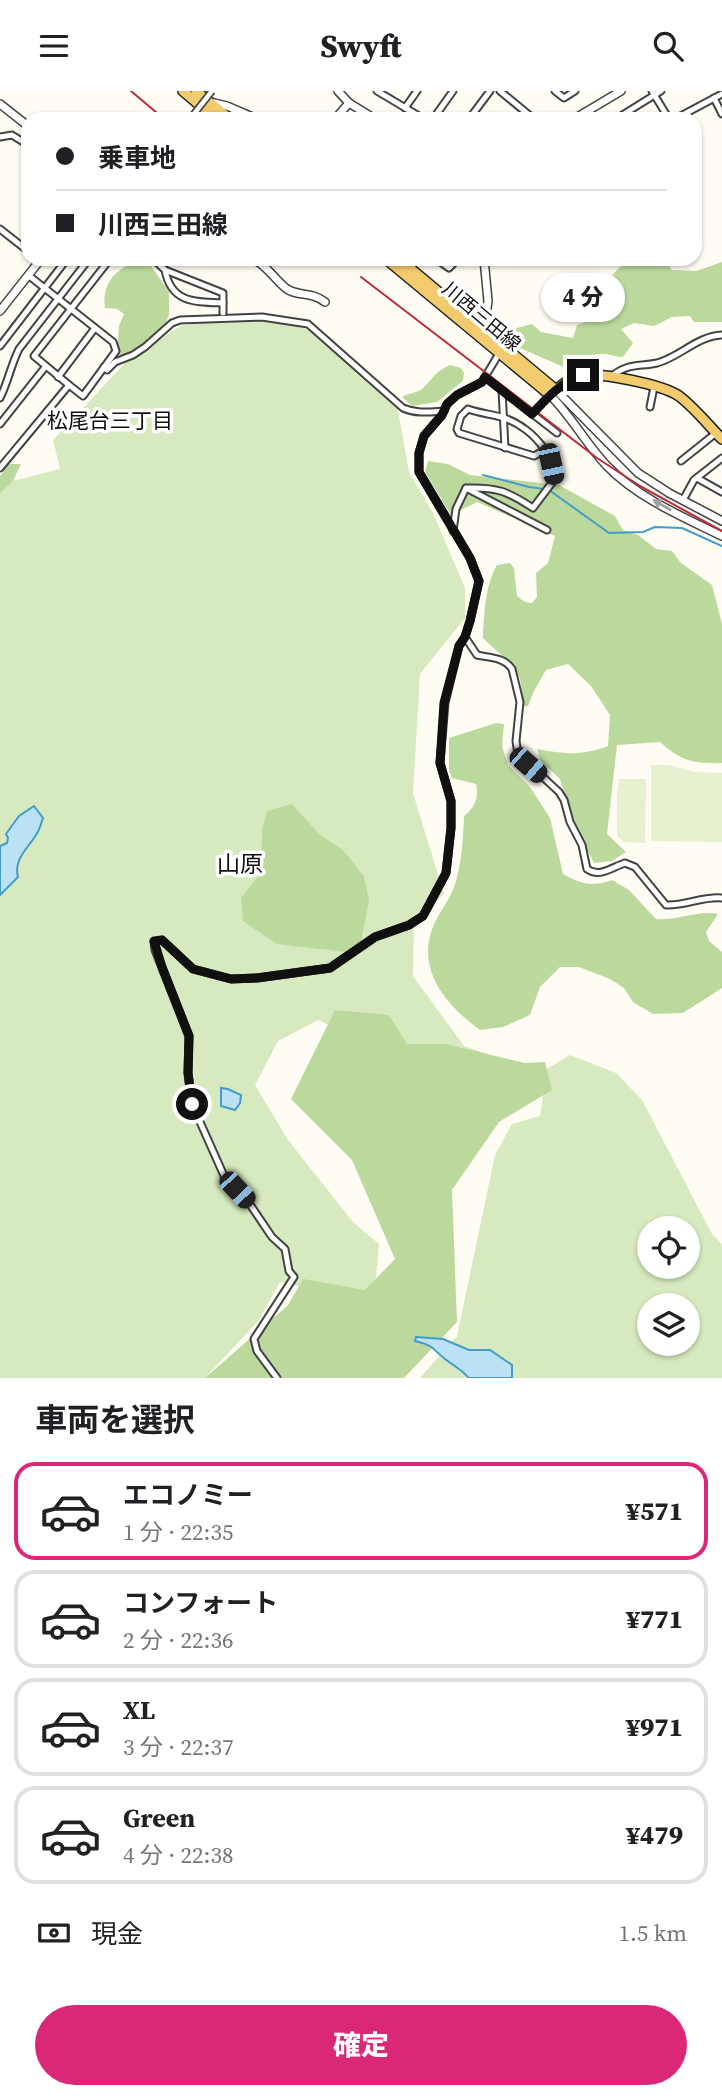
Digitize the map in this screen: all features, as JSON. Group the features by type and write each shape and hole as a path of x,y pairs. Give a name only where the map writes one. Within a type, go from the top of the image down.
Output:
{"main road":[{"path":"183,91 218,112"},
{"path":"196,91 211,112"},
{"name":"川西三田線","path":"395,266 553,393"},
{"name":"川西三田線","path":"407,266 475,328"},
{"path":"553,393 569,380 580,376 611,377 667,389 680,397 719,436"}],"street":[{"path":"196,112 212,91"},
{"path":"338,91 349,103 363,112"},
{"path":"377,91 413,112"},
{"path":"405,107 417,91"},
{"path":"438,112 453,91"},
{"path":"474,112 490,91"},
{"path":"500,91 525,112"},
{"path":"508,97 513,91"},
{"path":"555,91 564,98 575,91"},
{"path":"586,112 621,91"},
{"path":"626,112 653,93 661,91"},
{"path":"653,93 665,112"},
{"path":"688,112 722,94"},
{"path":"714,98 722,114"},
{"path":"341,112 349,103"},
{"path":"0,104 21,120"},
{"path":"208,112 206,105 227,106 241,112"},
{"path":"0,137 12,135 21,141"},
{"path":"0,229 21,246"},
{"path":"0,311 35,266"},
{"path":"0,346 62,266"},
{"path":"0,398 19,349 84,266"},
{"path":"28,275 45,288 58,299 71,309 113,342 116,351 83,396 34,356 71,309 105,266"},
{"path":"161,266 223,293 223,313"},
{"path":"264,266 286,288 317,295 325,302"},
{"path":"475,328 486,315 488,301 485,266"},
{"path":"165,269 167,281 183,299 223,303"},
{"path":"104,367 107,370 115,362 134,355 172,323 180,320 262,317 287,320 307,324 403,408 424,413 444,411"},
{"path":"58,377 95,328"},
{"path":"611,377 629,366 659,363 700,341 722,335"},
{"path":"276,1378 257,1351 254,1339 293,1277 289,1271 285,1249 272,1237 249,1203 225,1178 192,1104 188,1073 189,1036 154,941 162,940 193,969 231,979 257,978 330,968 375,937 409,925 423,916 446,873 451,801 440,763 444,703 479,581 470,558 419,472 419,453 424,436 444,411 457,395 482,382 502,350"},
{"path":"1,419 46,366"},
{"path":"485,377 557,433"},
{"path":"0,468 69,385"},
{"path":"650,407 654,387"},
{"path":"502,390 505,448"},
{"path":"532,414 553,393"},
{"path":"553,393 593,426 614,451 638,473 722,521"},
{"path":"553,393 600,458 627,483 674,512 722,536"},
{"path":"466,488 486,488 510,493 533,508 554,480 545,450 537,438 503,417 468,409 461,416 458,433 534,456 545,450"},
{"path":"582,432 585,426 593,426"},
{"path":"681,461 719,436"},
{"path":"682,500 697,478 722,458"},
{"path":"715,464 722,469"},
{"path":"697,478 722,492"},
{"path":"453,532 456,509 466,488"},
{"path":"466,488 547,530"},
{"path":"465,637 477,655 501,660 512,669 520,702 516,741 518,754 565,800 570,821 582,845 587,869 593,873 602,873 625,863 635,867 666,905 712,897 722,898"}],"green space":[{"path":"722,262 722,322 694,322 690,316 672,317 654,326 634,323 621,329 633,343 623,357 589,355 568,369 504,341 501,332 532,324 541,332 573,338 577,325 600,317 608,283 622,266 669,266 672,270 696,271"},
{"path":"126,266 151,266 169,292 169,331 125,362 117,351 119,326 124,314 117,309 105,308 105,292 111,279"},
{"path":"257,315 316,332 396,400 409,472 433,513 465,588 465,618 420,674 413,793 444,894 414,922 413,976 464,1046 502,1059 369,1043 318,1020 278,1041 255,1085 288,1140 353,1222 379,1244 374,1302 280,1282 259,1320 205,1378 0,1378 0,494 13,481 60,469 53,440 126,362 180,326"},
{"path":"450,365 461,368 464,373 463,381 437,402 412,406 402,397 421,390 437,373"},
{"path":"428,461 448,464 470,475 559,485 615,516 623,530 638,535 656,549 672,551 681,563 712,585 722,624 722,763 688,760 660,742 617,745 607,834 626,852 612,861 594,863 577,830 560,779 540,760 537,749 573,753 608,746 610,715 591,686 568,664 546,670 528,706 522,707 521,685 517,673 483,638 488,591 497,565 510,563 514,568 517,596 532,603 537,597 536,573 548,563 555,536 477,502 451,515 425,472"},
{"path":"9,464 21,464 13,481 0,494 0,476"},
{"path":"496,723 504,724 502,746 508,765 530,787 550,818 563,874 587,883 612,880 629,890 656,919 703,913 718,914 706,932 709,941 722,952 722,988 683,1013 653,1014 633,1002 624,988 610,979 579,967 560,967 540,987 530,1015 503,1027 480,1030 444,996 430,968 430,937 456,881 464,816 473,806 477,793 476,784 452,778 449,770 449,738"},
{"path":"651,765 722,773 722,842 651,841"},
{"path":"619,779 646,779 645,843 624,842 617,836"},
{"path":"292,804 320,835 343,850 364,876 369,901 361,942 346,952 277,944 243,921 241,898 261,873 262,829 267,811"},
{"path":"335,1010 389,1015 407,1044 445,1044 525,1063 545,1062 552,1090 499,1122 452,1190 457,1322 404,1378 205,1378 288,1305 303,1279 365,1290 395,1259 352,1160 291,1099"},
{"path":"570,1055 616,1073 642,1100 712,1234 722,1244 722,1378 420,1378 457,1336 495,1155 512,1124 540,1116 547,1069"}],"water":[{"path":"34,806 43,818 39,829 19,860 18,877 0,895 0,846 7,843 6,834 19,816"},
{"path":"221,1088 241,1095 235,1110 221,1106"},
{"path":"416,1337 443,1339 469,1350 490,1350 512,1365 512,1378 469,1378 432,1348 415,1341"}],"waterway":[{"path":"483,475 544,489"},
{"path":"549,490 609,533 643,532 655,527 682,528 722,546"}],"railway":[{"path":"131,91 156,112"},
{"path":"361,277 597,458 640,486 722,531"}],"district":[{"name":"松尾台三丁目","path":"110,421"},
{"name":"山原","path":"240,864"}],"route":[{"path":"192,1104 188,1073 189,1036 154,941 162,940 193,969 231,979 257,978 330,968 375,937 409,925 423,916 446,873 451,801 440,763 444,703 459,646 470,621 479,581 470,558 419,472 419,453 424,436 442,415 447,404 457,395 482,382 485,377 532,414 569,380 583,375"}]}
